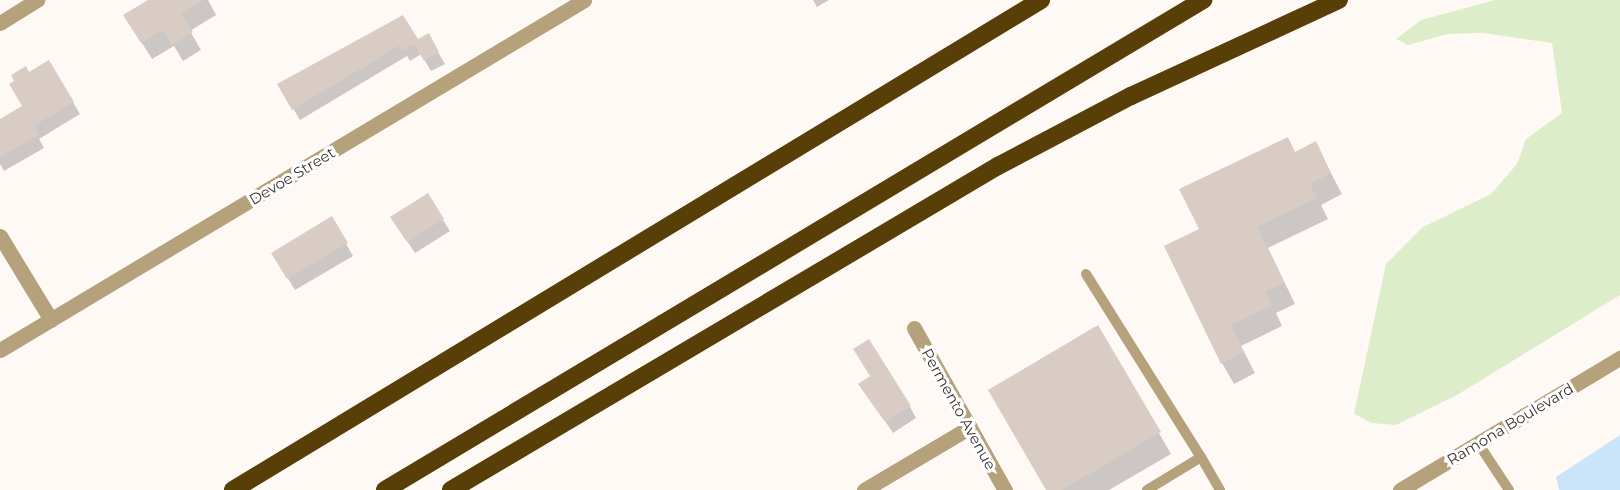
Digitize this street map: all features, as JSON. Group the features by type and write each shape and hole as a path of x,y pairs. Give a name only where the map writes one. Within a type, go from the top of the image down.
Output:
{"highway":[{"path":"233,490 1041,0"},
{"path":"385,490 1203,0"},
{"path":"451,490 999,166 1131,96 1339,0"}],"street":[{"path":"0,23 37,0"},
{"name":"Devoe Street","path":"0,350 584,0"},
{"path":"0,236 51,320"},
{"name":"Permento Avenue","path":"914,328 1005,490"},
{"name":"Ramona Boulevard","path":"1400,490 1620,358"},
{"path":"864,490 969,427"}],"lane":[{"path":"1086,274 1220,490"},
{"path":"1478,443 1509,490"},
{"path":"1147,490 1201,457"}],"green space":[{"path":"1495,0 1620,0 1620,295 1457,395 1396,425 1372,423 1354,414 1386,264 1423,227 1491,194 1517,164 1526,139 1562,113 1552,43 1483,33 1448,34 1408,45 1396,39 1421,20"}],"water":[{"path":"1620,435 1620,490 1559,490 1556,477"}],"building":[{"path":"148,0 204,0 181,14 193,32 172,45 163,30 141,43 123,15"},
{"path":"403,15 418,39 429,33 439,52 424,61 414,44 402,51 399,46 292,110 277,84"},
{"path":"49,60 74,102 34,126 39,135 0,157 0,119 22,106 9,84 14,81 11,75 26,66 29,72"},
{"path":"1288,137 1295,152 1316,141 1331,173 1310,184 1317,198 1257,227 1284,283 1265,292 1272,305 1231,325 1244,352 1221,364 1164,246 1199,229 1179,189"},
{"path":"428,193 444,219 407,242 390,217"},
{"path":"332,216 348,243 287,279 271,253"},
{"path":"1098,325 1161,432 1062,490 1046,490 988,390"},
{"path":"869,339 911,406 885,422 858,384 870,376 853,349"}]}
